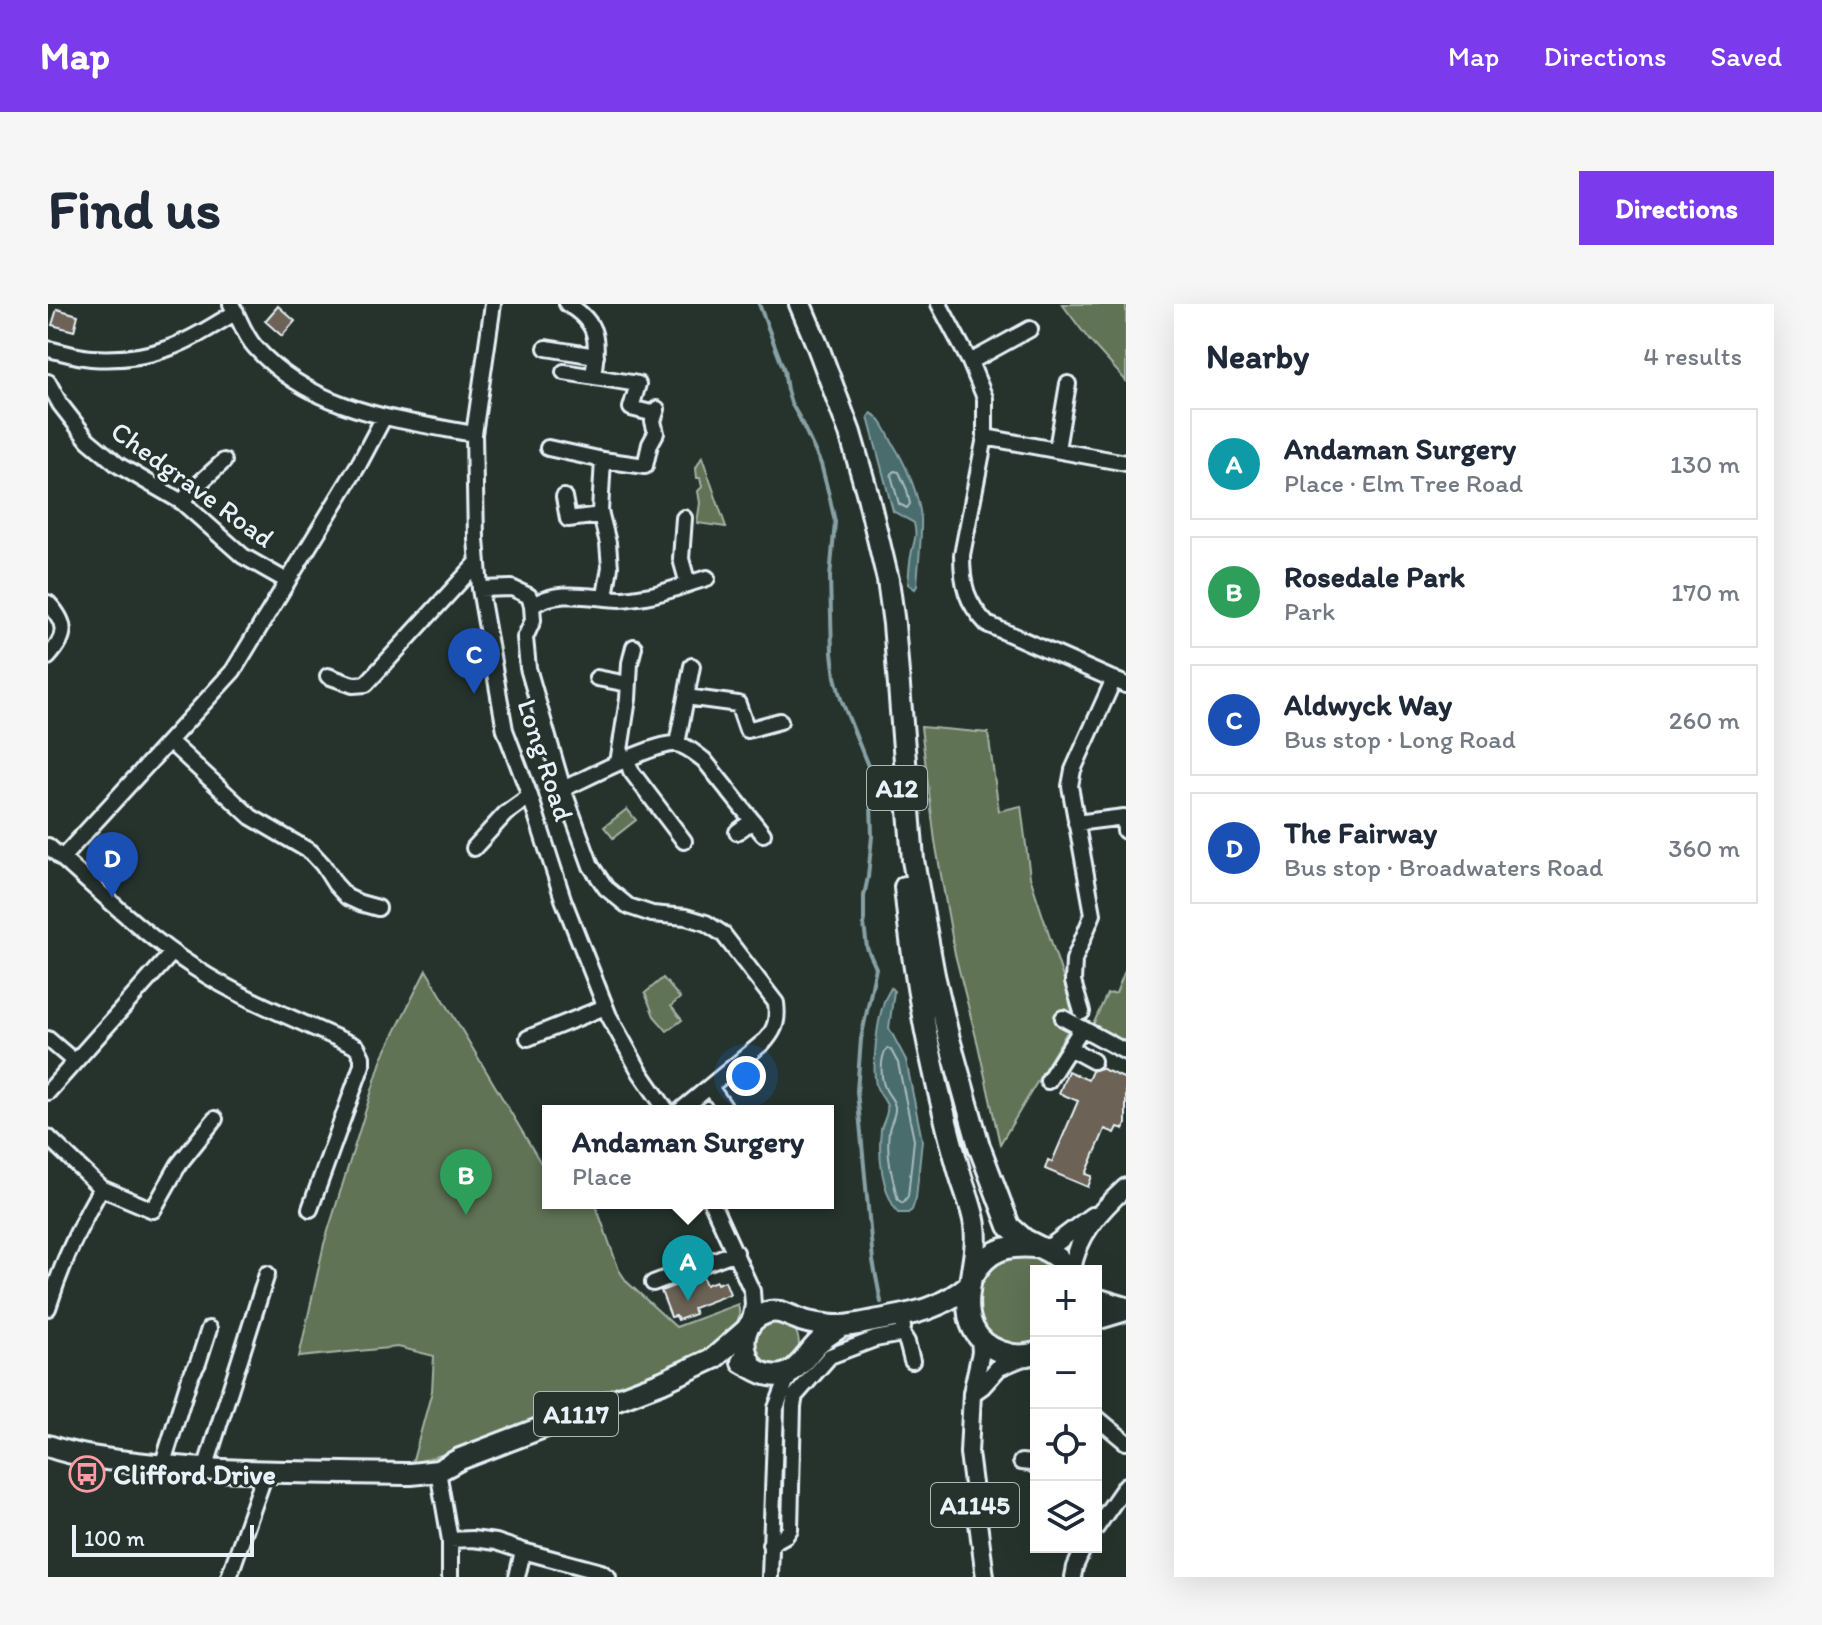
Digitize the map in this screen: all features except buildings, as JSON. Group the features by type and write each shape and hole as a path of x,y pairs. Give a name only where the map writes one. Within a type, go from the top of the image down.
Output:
{"highway":[{"name":"A12","path":"800,304 850,433 888,580 913,860 949,1039 979,1146 1009,1226 1038,1248"},
{"name":"A12","path":"877,538 894,682 897,810 911,952 943,1108 975,1224 971,1280"},
{"path":"910,1321 953,1297 971,1280 981,1263 1001,1249 1023,1246 1038,1248 1064,1265"},
{"path":"971,1280 968,1309 979,1336"},
{"path":"1102,1301 1126,1309"},
{"path":"1102,1317 1126,1309"},
{"path":"757,1370 747,1360 744,1340 756,1318 774,1312 840,1327 955,1318 1006,1354 1030,1355"},
{"path":"790,1316 803,1326 807,1336 808,1346 801,1362"},
{"path":"714,1358 737,1360 778,1376 801,1362 820,1341 840,1327"},
{"name":"A1117","path":"48,1446 66,1452 205,1469 411,1474 438,1471 460,1459 662,1382 714,1358 748,1328"}],"main road":[{"path":"1038,1248 1052,1246 1100,1211 1126,1187"},
{"path":"1072,1265 1079,1244 1100,1211"},
{"name":"A1145","path":"979,1336 981,1352 972,1393 969,1453 985,1577"},
{"path":"972,1393 999,1367 1030,1356"}],"street":[{"name":"Long Road","path":"493,304 474,434 477,563 505,730 563,899 605,1007 640,1072 663,1105"},
{"path":"567,304 582,314 594,329 601,378"},
{"path":"939,304 985,398 985,437 962,555 962,574 974,610 987,624 1120,682 1073,770 1070,786 1093,914 1074,960 1073,982 1082,1012"},
{"path":"48,349 88,358 130,358 167,350 195,337 233,308 253,345 287,377 328,401 384,417 474,434"},
{"path":"970,362 1030,329"},
{"path":"546,348 596,356"},
{"path":"548,448 645,466 656,433 652,411 631,408 638,384 564,372"},
{"name":"Chedgrave Road","path":"48,382 60,404 88,440 118,465 182,502 243,556 287,581"},
{"path":"1057,449 1068,384"},
{"path":"62,858 233,671 359,464 384,417"},
{"path":"985,437 1126,463"},
{"path":"603,460 601,515 610,567 605,596"},
{"path":"182,502 224,461"},
{"path":"564,497 569,526 601,515"},
{"path":"684,518 681,559 688,584"},
{"path":"328,676 353,685 366,684 477,563"},
{"path":"532,606 540,601 569,595 620,599 645,596 707,578"},
{"path":"480,589 519,590 529,596 533,620 525,638 528,668 563,789 591,866 606,888 628,906 652,914 686,917 706,923 723,934 776,1003 778,1017 774,1030 766,1040 688,1105"},
{"path":"48,603 62,622 63,634 48,657"},
{"path":"634,647 630,663 623,761 684,841"},
{"path":"677,744 693,690 692,666"},
{"path":"597,678 628,684"},
{"path":"693,690 738,704 747,730 780,721"},
{"path":"169,741 251,817 311,852 347,897 378,908"},
{"path":"563,789 623,761 677,744 704,760 763,834"},
{"path":"474,848 505,814 530,796"},
{"path":"1076,823 1124,817 1125,831"},
{"path":"737,832 752,821"},
{"path":"48,846 124,915 172,953 230,989 357,1047 362,1065 309,1199"},
{"path":"48,1092 172,953"},
{"path":"528,1038 605,1007"},
{"path":"1063,1018 1126,1052"},
{"path":"1048,1081 1082,1028"},
{"path":"48,1039 75,1062"},
{"path":"1069,1048 1093,1061"},
{"path":"710,1087 723,1105"},
{"path":"48,1137 101,1188 151,1216 179,1164 215,1119"},
{"path":"48,1306 58,1275 101,1188"},
{"path":"715,1209 752,1291 753,1305 748,1328"},
{"path":"653,1283 736,1252"},
{"path":"205,1469 267,1274"},
{"path":"752,1291 790,1316"},
{"path":"910,1321 907,1342 912,1361"},
{"path":"770,1544 790,1529 795,1396 830,1356 875,1339 910,1321"},
{"path":"162,1466 205,1339"},
{"path":"776,1408 786,1382 801,1362"},
{"path":"757,1370 773,1395 776,1408 770,1577"},
{"path":"1102,1422 1126,1442"},
{"path":"229,1577 266,1471"},
{"path":"438,1471 450,1540 450,1577"},
{"path":"1102,1515 1126,1485"},
{"path":"450,1540 496,1542 601,1572 608,1577"},
{"path":"517,1577 523,1551"},
{"path":"1073,1577 1081,1553"}],"green space":[{"path":"1062,304 1126,304 1126,381 1090,341"},
{"path":"702,457 726,527 697,523 698,491 702,487 696,468"},
{"path":"921,727 988,733 999,811 1021,806 1030,877 1076,1017 1000,1144 955,954 935,841"},
{"path":"627,809 636,820 613,838 604,827"},
{"path":"1126,968 1126,1047 1091,1029 1107,994 1116,993"},
{"path":"426,970 542,1165 542,1209 597,1209 619,1270 627,1282 676,1327 738,1304 735,1327 704,1353 454,1451 412,1464 432,1391 434,1356 398,1347 299,1357 324,1244 382,1058"},
{"path":"663,978 680,998 671,1006 682,1020 667,1031 654,1016 645,993"},
{"path":"1008,1256 1040,1257 1050,1265 1030,1265 1030,1346 1005,1345 996,1340 988,1333 978,1315 978,1284 994,1264"},
{"path":"774,1319 791,1326 798,1338 799,1351 783,1368 760,1363 752,1354 754,1331"}],"water":[{"path":"871,413 886,430 907,469 917,498 921,526 915,589 908,584 914,523 893,511 868,417"},
{"path":"891,988 894,991 889,1028 906,1060 922,1140 916,1198 908,1213 898,1213 893,1204 885,1184 880,1151 881,1130 887,1109 876,1085 875,1056 881,1013"}],"waterway":[{"path":"759,304 784,370 791,403 821,464 830,499 835,522 830,577 835,677 870,771 872,836 864,896 864,924 867,948 876,968 861,1039 857,1091 873,1261 881,1302"}],"place":[{"name":"Aldwyck Way","path":"474,694"},
{"name":"The Fairway","path":"112,898"},
{"name":"Rosedale Park","path":"466,1215"},
{"name":"Andaman Surgery","path":"688,1301"},
{"name":"Clifford Drive","path":"87,1474"}]}
